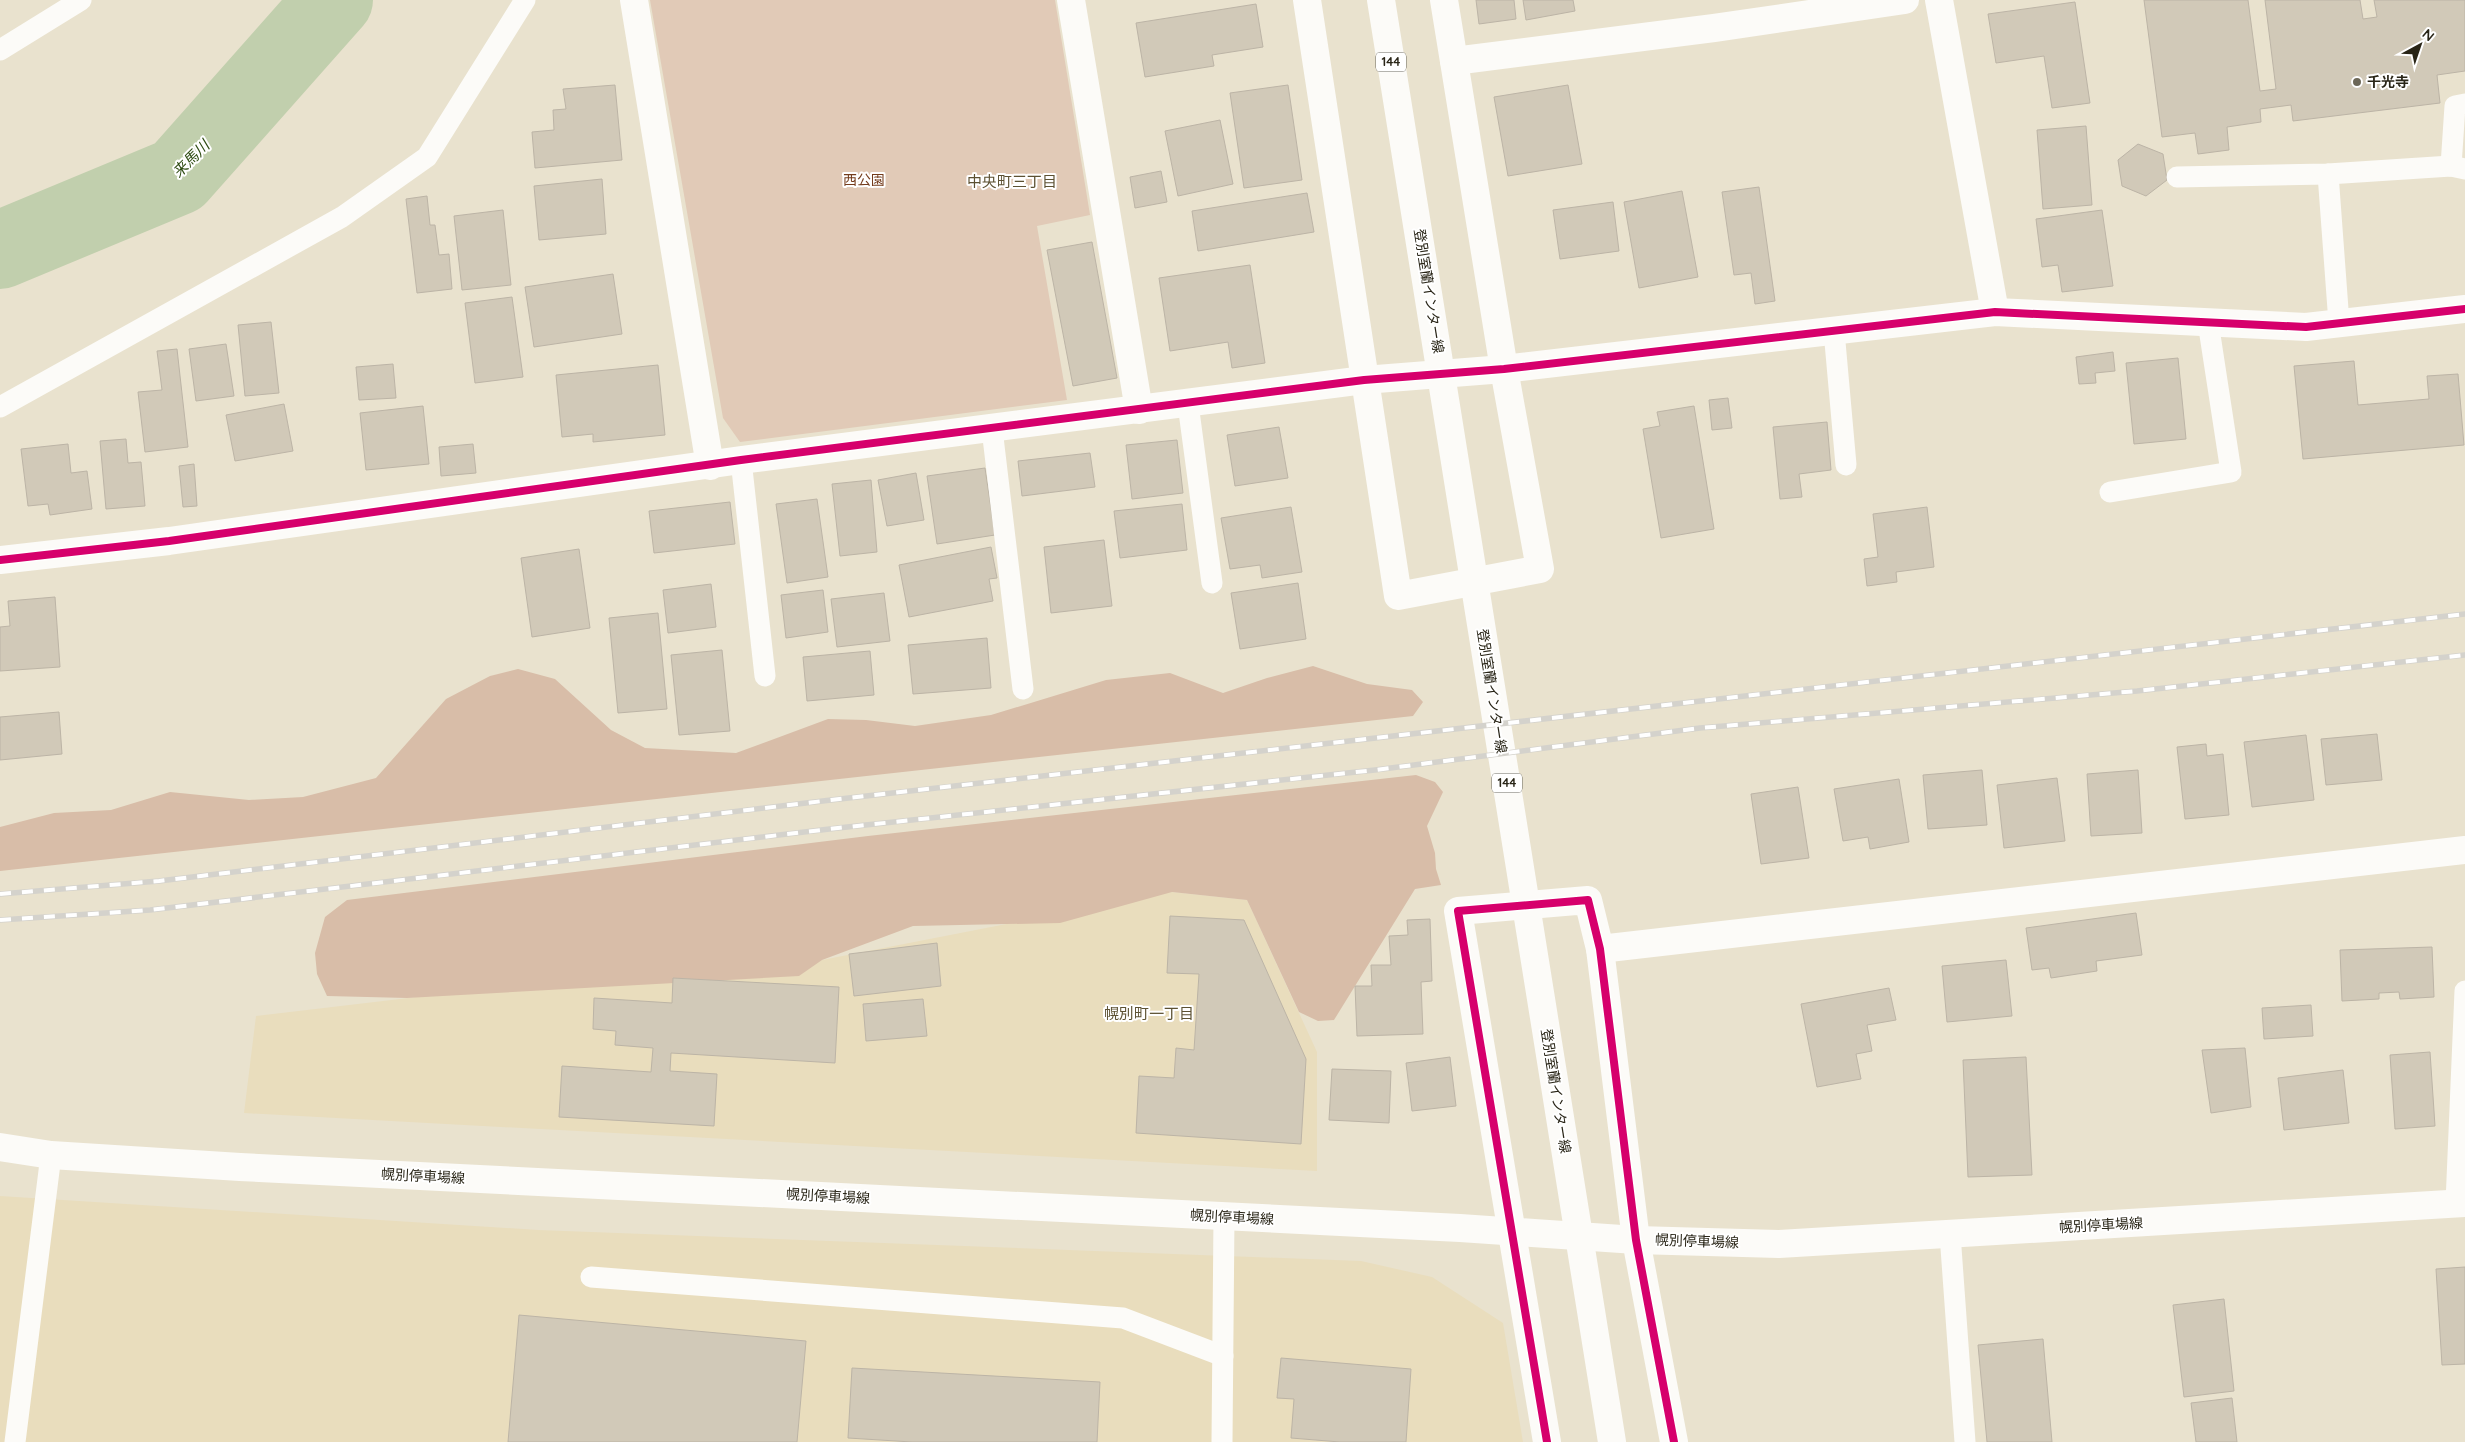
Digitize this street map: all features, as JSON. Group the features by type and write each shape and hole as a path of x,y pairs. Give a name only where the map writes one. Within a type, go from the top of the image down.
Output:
{"street":[{"path":"634,0 710,466"},
{"path":"1071,0 1139,410"},
{"path":"1307,0 1398,596 1540,570 1504,369 1444,0"},
{"name":"登別室蘭インター線","path":"1381,0 1612,1442"},
{"path":"1454,61 1714,28 1905,0"},
{"path":"1939,0 1995,312"},
{"path":"0,560 169,541 710,466 741,460 1364,380 1504,369 1995,312 2306,327 2465,309"},
{"path":"1600,949 2465,850"},
{"path":"1547,1442 1458,911 1588,900 1600,949 1636,1240 1674,1442"},
{"name":"幌別停車場線","path":"0,1147 51,1155 240,1167 1224,1216 1636,1240 1779,1244 2460,1203"}],"lane":[{"path":"0,50 81,0"},
{"path":"0,408 342,217 427,157 525,0"},
{"path":"2177,177 2328,174 2458,167 2455,106 2465,104"},
{"path":"2328,174 2339,323"},
{"path":"2110,492 2231,472 2208,322"},
{"path":"1834,331 1846,465"},
{"path":"1188,404 1212,582"},
{"path":"992,429 1023,689"},
{"path":"741,460 765,676"},
{"path":"2460,1203 2465,991"},
{"path":"15,1442 51,1155"},
{"path":"1222,1442 1224,1216"},
{"path":"1950,1234 1965,1442"},
{"path":"591,1278 1123,1318 1223,1356"}],"shaded area":[{"path":"1313,666 1367,684 1412,690 1423,702 1413,716 0,871 0,827 54,813 111,810 170,792 249,800 303,797 376,778 446,699 490,676 518,669 555,679 611,730 645,748 736,753 828,719 866,720 915,726 991,715 1106,680 1170,673 1223,693 1267,678"},
{"path":"1416,775 1435,782 1443,792 1427,826 1435,853 1436,869 1441,885 1415,889 1334,1020 1318,1021 1299,1012 1247,900 1172,892 1060,923 913,926 822,960 799,976 407,998 327,996 317,974 315,953 325,917 347,900 868,836"},
{"path":"1171,892 1247,900 1317,1052 1317,1171 244,1113 256,1016 689,965 822,960"},
{"path":"0,1196 538,1230 1361,1261 1432,1277 1503,1323 1523,1442 0,1442"}],"green space":[{"name":"西公園","path":"650,0 1055,0 1090,215 1037,226 1067,400 740,442 723,418"}],"building":[{"path":"1476,0 1514,0 1516,19 1479,24"},
{"path":"1523,0 1573,0 1575,11 1526,20"},
{"name":"千光寺","path":"2144,0 2248,0 2260,91 2276,89 2265,0 2360,0 2363,19 2377,17 2374,0 2465,0 2465,71 2437,75 2440,103 2293,121 2291,105 2260,109 2261,122 2227,127 2229,150 2198,154 2195,133 2162,137"},
{"path":"2075,2 2090,103 2052,108 2044,56 1996,63 1988,14"},
{"path":"1256,4 1263,47 1212,55 1214,66 1145,77 1136,23"},
{"path":"615,85 622,160 535,168 532,132 554,130 553,110 566,109 563,89"},
{"path":"1288,85 1302,180 1244,188 1230,93"},
{"path":"1568,85 1582,164 1508,176 1494,97"},
{"path":"1220,120 1233,184 1178,196 1165,131"},
{"path":"2086,126 2092,205 2043,209 2037,130"},
{"path":"2138,144 2163,154 2167,180 2146,196 2122,186 2118,160"},
{"path":"1161,171 1167,202 1135,208 1130,177"},
{"path":"602,179 606,234 539,240 534,186"},
{"path":"1759,187 1775,301 1755,304 1751,273 1734,275 1722,192"},
{"path":"1682,191 1698,277 1639,288 1624,202"},
{"path":"1307,193 1314,232 1198,251 1192,211"},
{"path":"427,196 430,225 435,225 439,255 449,254 452,289 417,293 406,199"},
{"path":"1613,202 1619,251 1560,259 1553,210"},
{"path":"503,210 511,285 462,290 454,216"},
{"path":"2102,210 2113,286 2062,292 2058,265 2042,267 2036,219"},
{"path":"1092,242 1117,378 1073,386 1047,250"},
{"path":"1250,265 1265,363 1232,368 1228,342 1170,351 1159,278"},
{"path":"613,274 622,334 534,347 525,287"},
{"path":"512,297 523,377 475,383 465,303"},
{"path":"271,322 279,393 245,396 238,325"},
{"path":"226,344 234,396 196,401 189,349"},
{"path":"177,349 188,447 145,452 138,392 162,390 157,351"},
{"path":"2113,352 2115,371 2095,373 2096,383 2079,384 2076,357"},
{"path":"2178,358 2186,439 2134,444 2126,363"},
{"path":"2354,361 2358,405 2429,399 2427,376 2458,374 2464,445 2303,459 2294,366"},
{"path":"393,364 396,398 359,400 356,367"},
{"path":"658,365 665,435 593,442 593,434 562,437 556,375"},
{"path":"1728,398 1732,428 1712,430 1709,400"},
{"path":"284,404 293,451 235,461 226,415"},
{"path":"423,406 429,464 366,470 360,413"},
{"path":"1694,406 1714,529 1661,538 1643,429 1660,426 1657,412"},
{"path":"1827,422 1831,470 1799,474 1802,497 1780,499 1773,427"},
{"path":"1279,427 1288,478 1235,486 1227,435"},
{"path":"126,439 128,463 141,462 145,506 106,509 100,441"},
{"path":"1177,440 1183,493 1132,499 1126,445"},
{"path":"68,444 71,473 87,471 92,509 50,515 48,504 28,506 21,449"},
{"path":"473,444 476,473 441,476 439,447"},
{"path":"1090,453 1095,487 1022,496 1018,461"},
{"path":"194,464 197,506 183,507 179,466"},
{"path":"985,468 995,535 937,544 927,476"},
{"path":"916,473 924,520 887,526 878,480"},
{"path":"871,480 877,552 840,556 832,484"},
{"path":"817,499 828,577 787,583 776,504"},
{"path":"730,502 735,544 654,553 649,511"},
{"path":"1182,504 1187,550 1120,558 1114,511"},
{"path":"1291,507 1302,572 1262,578 1260,565 1230,569 1221,518"},
{"path":"1927,507 1934,567 1896,572 1897,582 1867,586 1864,559 1878,557 1873,514"},
{"path":"1104,540 1112,606 1051,613 1044,547"},
{"path":"991,547 997,578 989,579 993,601 909,617 899,565"},
{"path":"579,549 590,628 532,637 521,558"},
{"path":"1298,583 1306,639 1240,649 1231,593"},
{"path":"711,584 716,627 668,633 663,590"},
{"path":"823,590 828,632 786,638 781,595"},
{"path":"884,593 890,641 837,647 831,599"},
{"path":"55,597 60,667 0,671 0,627 10,626 8,601"},
{"path":"658,613 667,709 618,713 609,618"},
{"path":"987,638 991,688 913,694 908,645"},
{"path":"722,650 730,731 679,735 671,655"},
{"path":"870,651 874,695 807,701 803,657"},
{"path":"59,712 62,754 0,760 0,717"},
{"path":"2377,734 2382,780 2326,785 2321,739"},
{"path":"2306,735 2314,800 2252,807 2244,742"},
{"path":"2206,744 2207,756 2223,754 2229,815 2185,819 2177,747"},
{"path":"1982,770 1987,825 1928,829 1923,775"},
{"path":"2138,770 2142,833 2091,836 2087,774"},
{"path":"2057,778 2065,841 2004,848 1997,785"},
{"path":"1899,779 1909,842 1870,849 1868,837 1843,841 1834,789"},
{"path":"1798,787 1809,858 1761,864 1751,794"},
{"path":"2136,913 2142,955 2096,961 2097,971 2051,978 2049,968 2032,970 2026,928"},
{"path":"1170,916 1244,920 1306,1059 1301,1144 1136,1133 1139,1076 1174,1078 1176,1048 1194,1050 1199,974 1167,973"},
{"path":"1430,919 1432,981 1421,982 1423,1034 1357,1036 1355,986 1372,986 1371,965 1391,965 1389,936 1408,935 1407,920"},
{"path":"937,943 941,986 854,996 849,954"},
{"path":"2432,947 2434,997 2400,999 2399,992 2379,993 2379,999 2342,1001 2340,950"},
{"path":"2006,960 2012,1016 1947,1022 1942,966"},
{"path":"673,978 839,987 835,1063 671,1053 670,1071 717,1074 714,1126 559,1117 562,1066 651,1072 653,1048 615,1045 616,1031 593,1029 594,998 672,1003"},
{"path":"1889,988 1896,1020 1867,1025 1872,1051 1856,1054 1861,1079 1817,1087 1801,1004"},
{"path":"923,999 927,1036 866,1041 863,1004"},
{"path":"2311,1005 2313,1036 2264,1039 2262,1008"},
{"path":"2245,1048 2251,1107 2211,1113 2202,1050"},
{"path":"2430,1052 2435,1126 2395,1129 2390,1055"},
{"path":"1450,1057 1456,1106 1412,1111 1406,1063"},
{"path":"2026,1057 2032,1175 1968,1177 1963,1060"},
{"path":"1332,1069 1391,1071 1389,1123 1329,1120"},
{"path":"2343,1070 2349,1123 2284,1130 2278,1078"},
{"path":"2465,1267 2465,1364 2442,1365 2436,1269"},
{"path":"2224,1299 2234,1391 2184,1397 2173,1305"},
{"path":"519,1315 806,1341 797,1442 508,1442"},
{"path":"2043,1339 2052,1442 1987,1442 1978,1345"},
{"path":"1281,1358 1411,1369 1406,1442 1340,1442 1291,1438 1294,1399 1277,1398"},
{"path":"852,1368 1100,1382 1097,1442 912,1442 848,1438"},
{"path":"2232,1398 2237,1442 2196,1442 2191,1403"}],"waterway":[{"name":"来馬川","path":"0,250 178,176 334,0"}],"railway":[{"path":"0,894 159,881 831,800 2465,614"},
{"path":"0,920 150,910 838,828 1375,770 1700,728 2137,691 2465,655"}],"cycle path":[{"path":"0,560 169,541 741,460 1364,380 1504,369 1995,312 2306,327 2465,309"},
{"path":"1547,1442 1458,911 1588,900 1600,949 1636,1240 1674,1442"}],"place":[{"name":"千光寺","path":"2357,82"}],"district":[{"name":"中央町三丁目","path":"1012,182"},
{"name":"幌別町一丁目","path":"1149,1014"}]}
